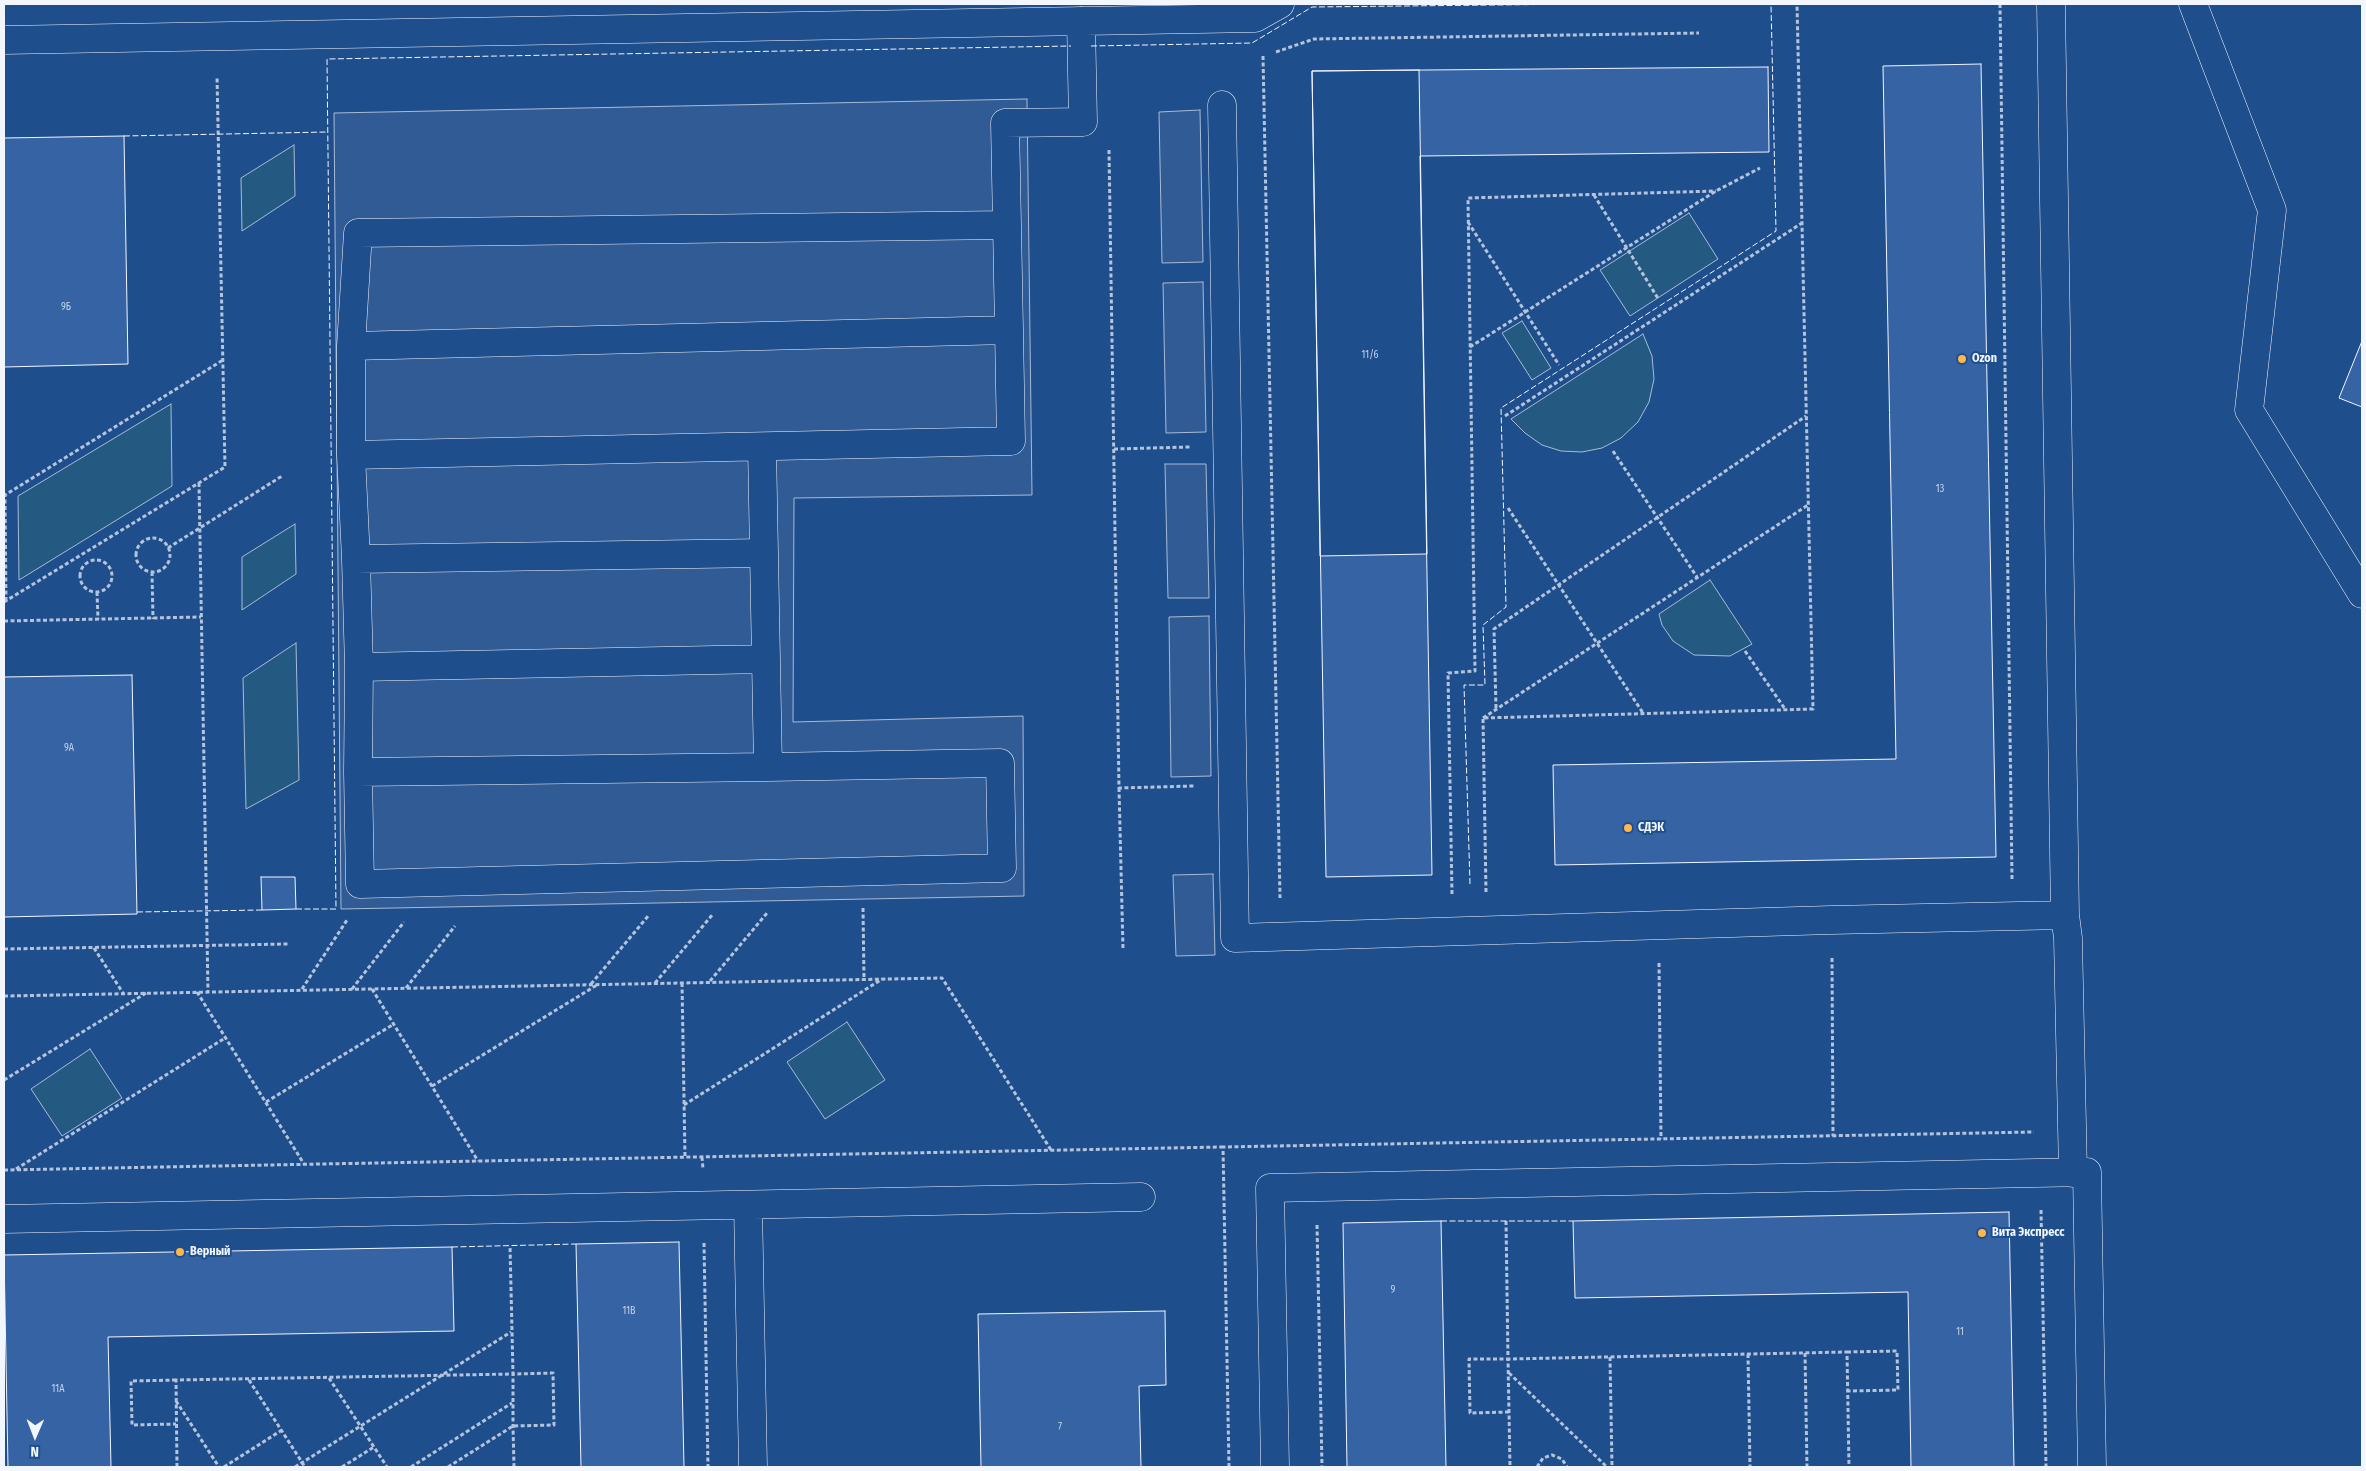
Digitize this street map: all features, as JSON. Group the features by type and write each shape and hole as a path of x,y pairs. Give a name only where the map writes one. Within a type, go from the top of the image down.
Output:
{"lane":[{"path":"4,40 1255,18 1280,4"},
{"path":"2051,4 2065,915 2068,938 2073,1173"},
{"path":"2193,4 2272,210 2249,410 2362,594"},
{"path":"351,454 1011,442 1005,123 1083,122 1081,21"},
{"path":"1222,105 1235,938 2065,915"},
{"path":"358,772 1000,763 1002,868 683,874 360,884 358,772 358,667 356,559 351,454 351,346 358,233 1007,226"},
{"path":"351,346 1009,330"},
{"path":"762,447 768,767"},
{"path":"356,559 764,553"},
{"path":"358,667 766,659"},
{"path":"1275,1467 1270,1188 2087,1172 2092,1467"},
{"path":"4,1219 1141,1197"},
{"path":"748,1205 753,1467"}],"path":[{"path":"1483,718 1813,709 1797,4"},
{"path":"2000,4 2012,889"},
{"path":"1280,902 1263,56 1314,40 1699,33"},
{"path":"5,602 224,467 217,76"},
{"path":"1109,147 1123,949"},
{"path":"1470,347 1716,191 1760,168"},
{"path":"1452,900 1448,673 1475,672 1468,198 1716,191"},
{"path":"1594,195 1659,300"},
{"path":"1468,222 1559,365"},
{"path":"1505,416 1802,223"},
{"path":"5,602 5,495 223,360"},
{"path":"1496,708 1494,629 1807,416"},
{"path":"1613,451 1697,577"},
{"path":"168,548 282,476"},
{"path":"199,483 208,992"},
{"path":"1483,718 1808,504"},
{"path":"1508,508 1643,713"},
{"path":"153,538 163,541 168,548 169,561 162,570 152,572 142,568 136,560 136,549 143,541 153,538"},
{"path":"82,555 86,563"},
{"path":"96,560 105,563 111,570 112,580 106,589 97,592 87,589 81,582 81,571 86,563 96,560"},
{"path":"152,572 153,619"},
{"path":"97,592 98,619"},
{"path":"4,621 201,617"},
{"path":"1745,651 1786,710"},
{"path":"1483,718 1486,931"},
{"path":"1119,788 1277,781"},
{"path":"862,871 864,980"},
{"path":"710,982 801,872"},
{"path":"655,983 747,873"},
{"path":"591,984 683,874"},
{"path":"302,990 347,920"},
{"path":"1831,920 1833,1136"},
{"path":"352,989 404,922"},
{"path":"1659,925 1661,1139"},
{"path":"406,988 455,926"},
{"path":"4,949 288,944"},
{"path":"93,948 123,993"},
{"path":"4,996 942,978 1051,1150"},
{"path":"684,1105 883,979"},
{"path":"682,983 685,1157"},
{"path":"432,1086 598,985"},
{"path":"372,989 478,1161"},
{"path":"197,992 304,1165"},
{"path":"4,1080 147,993"},
{"path":"266,1102 394,1024"},
{"path":"14,1170 225,1038"},
{"path":"4,1170 1223,1147"},
{"path":"702,1157 708,1467"},
{"path":"2040,1203 2046,1467"},
{"path":"1317,1217 1322,1467"},
{"path":"1506,1221 1510,1467"},
{"path":"510,1236 514,1467"},
{"path":"296,1467 512,1332"},
{"path":"1510,1412 1470,1413 1469,1360 1897,1351 1898,1390 1848,1391"},
{"path":"1847,1352 1849,1467"},
{"path":"1805,1353 1807,1467"},
{"path":"1748,1354 1750,1467"},
{"path":"1610,1357 1612,1467"},
{"path":"176,1424 132,1425 131,1381 552,1373 554,1425 513,1426 448,1467"},
{"path":"1508,1373 1607,1467"},
{"path":"329,1378 387,1467"},
{"path":"249,1379 306,1467"},
{"path":"176,1380 177,1467"},
{"path":"176,1400 219,1467"},
{"path":"410,1467 513,1403"},
{"path":"224,1467 282,1430"},
{"path":"342,1467 374,1447"},
{"path":"1537,1467 1543,1458 1552,1456 1562,1459 1567,1467"}],"shaded area":[{"path":"1027,99 1032,495 794,498 793,722 1023,716 1024,896 341,909 334,113"},
{"path":"1200,110 1203,262 1162,263 1159,112"},
{"path":"294,145 295,196 242,231 241,178"},
{"path":"1689,213 1718,259 1630,316 1600,270"},
{"path":"1203,282 1206,432 1166,433 1163,283"},
{"path":"1522,321 1551,368 1532,380 1502,333"},
{"path":"1643,334 1652,356 1654,379 1649,402 1638,422 1621,438 1602,448 1582,452 1561,451 1542,445 1525,433 1511,419"},
{"path":"171,404 172,486 19,580 18,496"},
{"path":"1165,464 1206,464 1209,598 1168,598"},
{"path":"295,524 296,574 242,610 242,557"},
{"path":"1710,580 1752,644 1730,656 1694,655 1673,641 1662,625 1659,614"},
{"path":"1209,616 1211,776 1171,777 1169,617"},
{"path":"296,643 299,780 246,809 243,678"},
{"path":"1213,874 1215,955 1176,956 1173,875"},
{"path":"847,1022 885,1080 825,1119 787,1062"},
{"path":"90,1049 122,1098 62,1136 31,1089"}],"building":[{"path":"1981,64 1996,857 1555,865 1553,765 1896,759 1883,66"},
{"path":"1768,67 1769,152 1420,156 1432,875 1326,877 1312,71"},
{"path":"1419,70 1427,554 1320,556 1312,71"},
{"path":"124,136 128,364 4,367 4,138"},
{"path":"2362,341 2362,407 2339,398"},
{"path":"132,675 137,914 4,917 4,677"},
{"path":"261,877 295,877 296,909 262,910"},
{"path":"2009,1212 2014,1467 1911,1467 1908,1292 1575,1298 1573,1221"},
{"path":"1441,1221 1446,1467 1347,1467 1343,1223"},
{"path":"679,1242 684,1467 581,1467 576,1244"},
{"path":"452,1247 454,1331 108,1337 111,1467 8,1467 4,1255"},
{"path":"1165,1311 1166,1385 1139,1386 1141,1467 981,1467 978,1314"}],"fence":[{"path":"1091,46 1252,43 1312,7 1586,4"},
{"path":"1470,884 1464,685 1485,685 1483,625 1506,607 1501,408 1776,231 1771,4"},
{"path":"296,909 336,909 327,59 1071,46"},
{"path":"124,136 327,132"},
{"path":"137,912 262,910"},
{"path":"1441,1221 1573,1221"},
{"path":"452,1247 576,1244"}],"place":[{"name":"Ozon","path":"1962,359"},
{"name":"СДЭК","path":"1628,828"},
{"name":"Вита Экспресс","path":"1982,1233"},
{"name":"Верный","path":"180,1252"}]}
